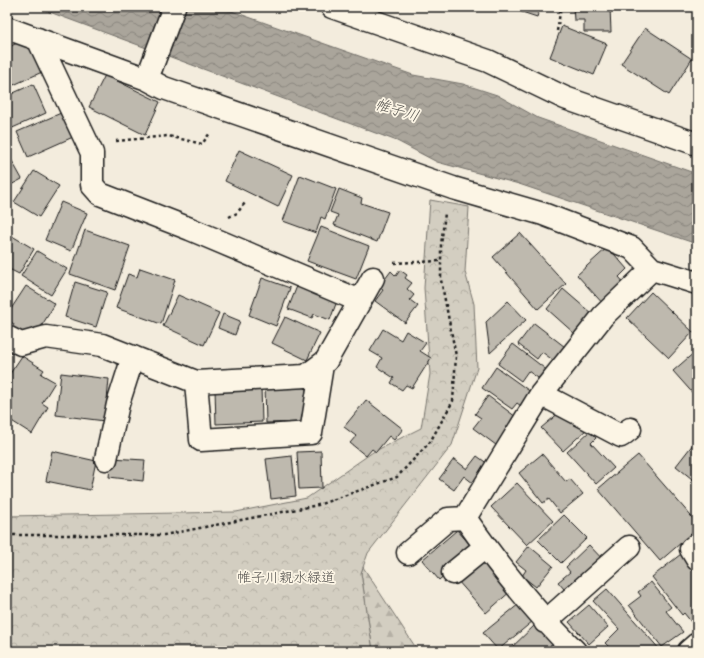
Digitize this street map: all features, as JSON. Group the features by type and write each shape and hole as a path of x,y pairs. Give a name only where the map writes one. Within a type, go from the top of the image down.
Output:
{"street":[{"path":"150,73 174,7"},
{"path":"332,7 488,61 565,98 697,144"},
{"path":"7,28 150,73 179,93 453,188 542,214 632,248 652,269 697,284"},
{"path":"38,39 92,153 92,186 100,194 190,229 360,301"},
{"path":"465,518 541,394 603,316 652,269"},
{"path":"9,343 21,344 46,337 102,345 196,382 306,376 326,361 373,278"},
{"path":"106,458 118,404 133,357"},
{"path":"196,382 201,440 311,433 322,365"},
{"path":"541,394 621,436 630,429"},
{"path":"408,553 448,518 465,518"},
{"path":"465,518 485,547 545,622 575,651"},
{"path":"697,544 691,549 697,559"},
{"path":"454,573 485,547"},
{"path":"545,622 629,547"},
{"path":"689,651 697,644"}],"path":[{"path":"557,31 561,7"},
{"path":"89,147 116,141 168,136 202,144 210,133"},
{"path":"373,278 380,279 391,263 441,261"}],"green space":[{"name":"帷子川親水緑道","path":"430,200 469,207 465,272 474,304 477,368 452,445 368,553 361,573 373,651 7,651 7,516 236,512 307,498 373,452 421,428 430,374 424,288"},
{"path":"363,567 418,651 373,651 361,573"}],"water":[{"name":"帷子川","path":"36,7 220,7 413,75 463,84 497,95 538,118 697,174 697,244 519,184 437,162 397,141"}],"building":[{"path":"507,7 540,7 537,17"},
{"path":"573,7 610,7 611,32 584,32 584,20 574,20"},
{"path":"562,26 607,44 594,75 550,57"},
{"path":"645,28 692,59 669,95 621,64"},
{"path":"27,38 42,72 7,88 7,48"},
{"path":"105,75 160,102 145,135 89,107"},
{"path":"33,84 46,113 8,130 7,96"},
{"path":"61,113 73,137 28,157 17,132"},
{"path":"239,150 293,175 278,207 225,181"},
{"path":"7,152 22,179 7,187"},
{"path":"34,171 59,186 39,217 14,202"},
{"path":"300,175 336,189 325,219 321,217 316,233 283,221"},
{"path":"339,189 362,198 361,203 388,212 377,242 334,225 338,215 330,212"},
{"path":"61,202 87,213 71,251 45,240"},
{"path":"321,227 369,246 356,279 307,261"},
{"path":"85,230 130,246 115,290 70,274"},
{"path":"7,233 34,249 19,274 7,268"},
{"path":"520,233 566,284 538,309 493,257"},
{"path":"608,247 627,269 619,277 627,286 605,306 577,275"},
{"path":"37,251 67,269 51,295 21,276"},
{"path":"140,268 175,280 161,324 116,308 128,274 137,277"},
{"path":"400,270 407,275 405,278 412,283 407,289 414,295 410,300 418,306 405,323 375,301 383,290 379,287 391,271 396,276"},
{"path":"262,278 290,288 276,326 249,315"},
{"path":"75,282 107,292 96,327 65,317"},
{"path":"26,286 55,304 34,338 27,338 12,328 14,324 7,320 7,315"},
{"path":"297,286 337,301 330,320 314,314 312,318 288,309"},
{"path":"563,289 592,314 575,334 547,309"},
{"path":"651,292 693,332 669,358 627,318"},
{"path":"178,295 219,313 204,345 163,326"},
{"path":"508,301 526,320 490,353 486,322"},
{"path":"223,314 240,321 235,335 218,328"},
{"path":"285,317 320,333 307,360 272,343"},
{"path":"534,323 569,350 558,364 542,352 537,359 518,344"},
{"path":"383,329 401,340 406,331 426,343 420,351 431,358 412,388 406,385 402,390 391,383 394,378 377,367 382,358 370,351"},
{"path":"513,344 548,371 541,380 528,371 521,381 498,364"},
{"path":"696,351 697,352 697,398 673,371"},
{"path":"22,356 44,370 41,374 55,382 42,403 48,407 32,434 7,418 7,388 11,381 7,378"},
{"path":"496,367 535,395 525,409 517,403 512,409 482,388"},
{"path":"61,373 109,379 105,421 56,415"},
{"path":"306,385 307,422 266,423 265,386"},
{"path":"261,387 262,422 216,424 215,389"},
{"path":"488,396 520,420 500,448 473,428 481,418 475,414"},
{"path":"366,400 403,429 394,440 389,436 376,452 372,449 366,456 350,443 356,436 344,427"},
{"path":"560,412 587,429 563,451 541,428"},
{"path":"590,431 596,438 591,443 614,468 596,484 567,452"},
{"path":"697,439 697,483 676,466"},
{"path":"52,451 96,461 90,490 46,481"},
{"path":"321,451 322,488 299,489 297,452"},
{"path":"542,454 566,482 570,479 583,494 560,513 549,499 543,503 519,473"},
{"path":"638,455 697,523 697,529 660,561 598,489"},
{"path":"292,456 296,496 271,499 266,459"},
{"path":"477,456 492,467 478,487 464,476 454,490 439,479 454,459 467,469"},
{"path":"111,458 145,460 143,481 109,477"},
{"path":"517,483 553,521 527,545 491,507"},
{"path":"564,515 587,538 561,563 538,540"},
{"path":"457,530 474,549 439,580 422,560"},
{"path":"589,545 606,563 570,596 558,582 570,572 566,567"},
{"path":"529,546 553,566 536,587 522,576 526,570 516,562"},
{"path":"681,554 697,575 696,628 684,613 682,615 652,577"},
{"path":"482,557 512,590 486,613 457,580"},
{"path":"651,582 671,607 666,611 683,632 662,647 629,605 641,596 638,592"},
{"path":"607,589 661,651 613,651 605,643 619,629 593,601"},
{"path":"519,604 533,621 498,650 483,633"},
{"path":"589,605 608,627 589,644 569,622"},
{"path":"536,624 555,644 548,651 508,651"}]}
